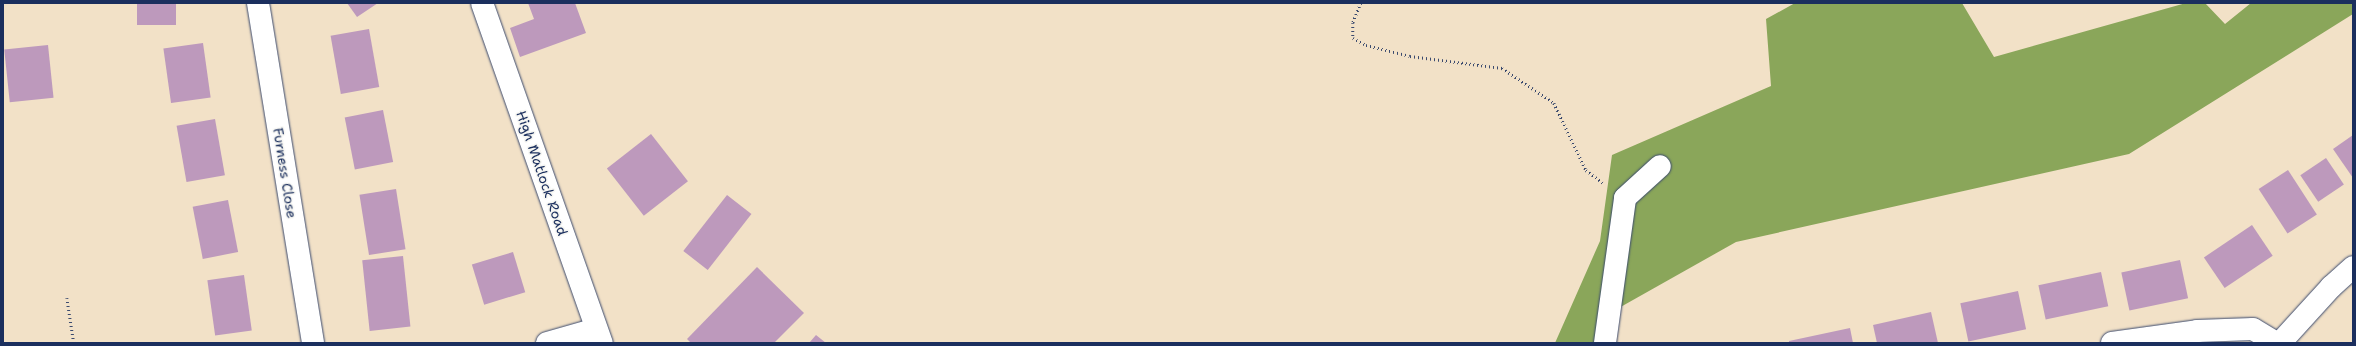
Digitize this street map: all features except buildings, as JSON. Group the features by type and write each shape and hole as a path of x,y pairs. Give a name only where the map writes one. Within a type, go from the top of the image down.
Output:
{"street":[{"name":"Furness Close","path":"258,3 313,343"},
{"name":"High Matlock Road","path":"482,3 599,336"},
{"path":"1605,343 1625,198 1660,166"},
{"path":"2280,343 2331,287 2353,267"},
{"path":"2112,343 2197,331 2253,329 2276,343"},
{"path":"547,343 599,336"}],"path":[{"path":"1362,3 1353,23 1353,38 1410,56 1502,68 1554,103 1586,170 1625,198"},
{"path":"68,298 74,343"}],"green space":[{"path":"1795,3 1962,3 1994,57 2186,3 2205,3 2225,24 2251,3 2353,3 2353,14 2129,154 1736,242 1617,309 1600,343 1555,343 1600,241 1612,155 1771,86 1766,19"}]}
